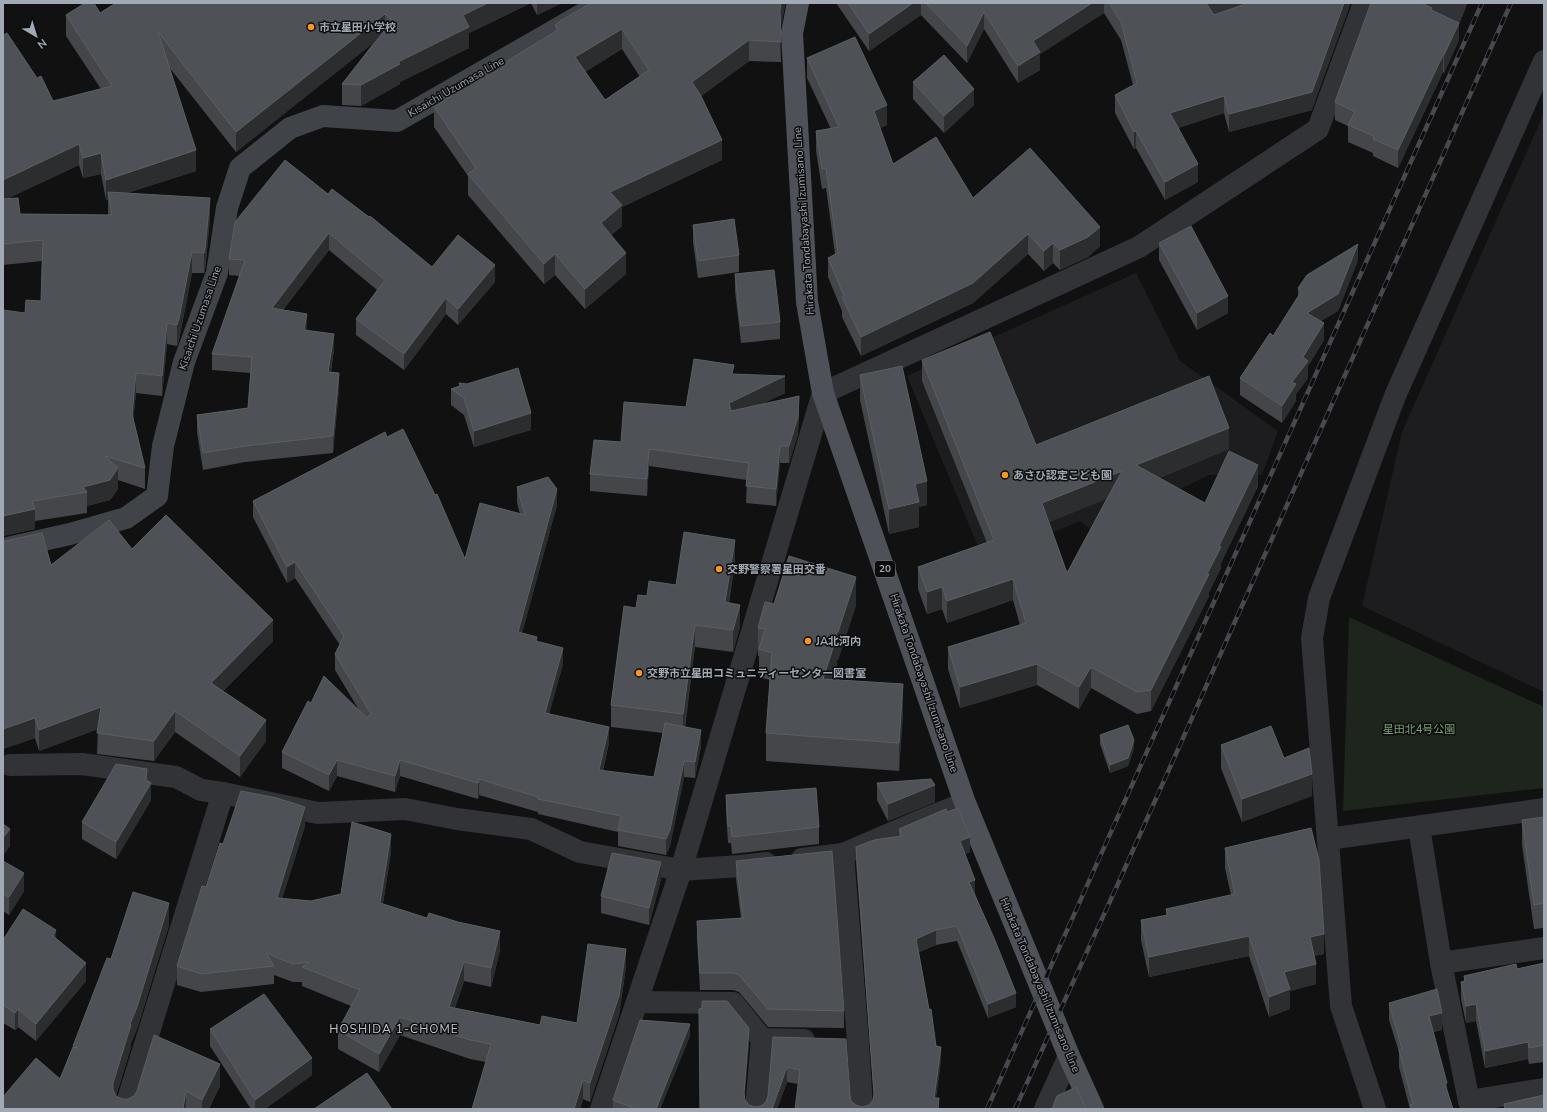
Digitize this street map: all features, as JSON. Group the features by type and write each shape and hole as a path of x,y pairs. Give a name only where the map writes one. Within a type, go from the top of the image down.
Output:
{"main road":[{"name":"Kisaichi Uzumasa Line","path":"3,549 70,534 126,518 157,496 163,446 184,362 217,273 227,208 240,168 290,128 323,116 397,121 602,3"},
{"name":"Hirakata Tondabayashi Izumisano Line","path":"798,3 792,33 807,302 823,393 966,803 1069,1056 1093,1109"}],"street":[{"path":"1211,3 1219,12 1232,3"},
{"path":"601,1109 681,870 823,393 1139,247 1318,128 1364,3"},
{"path":"1418,3 1449,20 1456,3"},
{"path":"1375,1109 1342,1006 1312,638 1319,598 1395,396 1544,60"},
{"path":"10,765 82,764 176,777 201,790 223,793 318,813 405,809 457,819 531,829 580,852 681,870 740,866 843,854 917,822 966,803"},
{"path":"125,1109 223,793"},
{"path":"1328,839 1544,809"},
{"path":"1419,827 1441,963 1470,1105 1544,1089"},
{"path":"843,854 862,1109"},
{"path":"1441,963 1544,948"},
{"path":"637,1002 733,1003 762,1039 756,1109"},
{"path":"762,1039 858,1041"},
{"path":"1046,1109 1069,1056"}],"shaded area":[{"path":"1544,113 1544,692 1362,606 1402,432"},
{"path":"1136,273 1180,361 1278,431 1262,475 1209,475 1093,532 1081,521 984,561 907,376"}],"green space":[{"name":"星田北4号公園","path":"1349,617 1544,707 1544,788 1343,811"}],"building":[{"path":"85,3 94,3 100,13 116,3 488,3 463,15 469,27 398,62 400,64 361,85 342,84 392,21 385,14 236,132 158,32 196,150 106,180 101,153 83,158 79,144 3,180 3,35 7,33 37,78 41,76 53,101 112,86 66,15"},
{"path":"591,3 781,3 781,42 749,40 692,82 701,96 722,140 610,192 622,205 601,223 626,253 585,289 555,254 544,264 468,174 476,168 434,107 493,67 494,69 558,30 555,25","holes":["622,29 649,70 605,100 575,57"]},
{"path":"848,3 913,3 869,34"},
{"path":"926,3 1092,3 1033,41 1040,52 1018,66 984,12 967,46"},
{"path":"1109,3 1206,3 1214,15 1248,3 1344,3 1312,92 1229,114 1224,96 1170,113 1198,164 1165,182 1136,131 1134,132 1115,95 1137,83 1121,22"},
{"path":"1371,3 1424,3 1423,4 1432,8 1431,10 1459,23 1398,150 1373,139 1374,136 1348,125 1355,112 1335,102"},
{"path":"855,37 887,105 874,111 893,164 936,137 973,198 1030,148 1100,227 1088,237 1060,250 1053,243 1044,251 1028,234 973,283 861,337 842,297 844,296 828,258 838,253 826,168 822,169 816,131 839,127 807,58"},
{"path":"944,55 974,89 944,116 913,82"},
{"path":"285,160 328,194 332,189 369,217 370,216 432,267 458,235 495,265 458,309 446,298 404,354 356,319 385,280 329,233 272,308 307,314 304,330 334,334 328,372 339,373 333,436 245,446 203,453 197,415 248,408 252,357 212,354 245,260 229,259 235,222"},
{"path":"108,192 210,198 204,253 192,252 177,325 167,323 162,376 136,373 132,414 145,468 105,456 118,468 110,480 83,487 87,492 32,501 35,509 3,516 3,310 25,313 26,300 41,301 43,240 3,244 3,199 18,198 20,214 112,215"},
{"path":"734,219 739,255 698,261 693,225"},
{"path":"1191,226 1228,296 1197,313 1159,243"},
{"path":"1358,244 1338,294 1307,313 1324,323 1303,357 1308,361 1292,382 1296,384 1282,406 1240,378 1270,333 1273,336 1301,292 1298,288 1307,275"},
{"path":"774,270 780,322 741,326 735,274"},
{"path":"990,332 1036,445 1209,376 1229,428 1136,465 1205,503 1229,451 1258,465 1219,546 1221,547 1207,574 1209,574 1151,690 1137,692 1091,667 1079,687 1037,664 960,687 948,647 1026,623 1013,579 947,601 942,587 927,592 918,567 994,540 922,360","holes":["1122,471 1067,573 1042,503"]},
{"path":"694,359 734,365 732,374 785,376 729,403 731,411 799,396 798,417 789,446 780,446 776,489 746,486 749,463 649,449 647,479 590,474 594,440 621,442 624,402 686,407"},
{"path":"902,366 927,481 915,484 919,502 889,509 860,375"},
{"path":"518,368 531,413 474,431 464,398 451,389 460,386 459,383 467,384"},
{"path":"403,429 435,495 437,494 465,559 480,503 525,515 517,487 548,477 557,489 518,632 537,637 536,641 563,648 545,713 609,727 599,770 654,777 665,723 701,730 695,762 684,761 670,830 666,839 618,830 621,816 538,799 538,797 479,779 478,783 400,760 395,776 337,760 329,775 282,752 308,701 311,703 324,676 367,718 371,714 335,654 344,636 295,562 287,567 253,501 385,432 387,437"},
{"path":"166,515 273,620 211,683 266,720 240,756 175,711 154,741 97,733 101,707 39,730 35,718 3,729 3,541 42,533 51,565 109,520 132,549"},
{"path":"684,532 735,540 725,602 740,605 733,630 695,625 683,714 611,705 624,606 636,608 638,595 647,596 649,581 676,585"},
{"path":"789,556 856,577 838,632 836,633 837,636 823,679 903,684 899,743 766,733 772,653 759,649 765,629 758,628 765,602 774,604"},
{"path":"1128,725 1134,740 1128,758 1110,765 1100,735"},
{"path":"1271,726 1284,758 1309,748 1312,774 1242,799 1221,745"},
{"path":"116,764 147,769 146,780 151,783 116,842 82,822"},
{"path":"931,779 935,785 888,804 877,783"},
{"path":"816,788 819,827 732,837 731,826 728,826 726,795"},
{"path":"241,791 277,798 305,807 277,898 311,901 341,894 352,822 391,834 380,903 427,918 429,913 458,922 500,931 491,968 464,962 449,1007 540,1025 542,1016 577,1023 588,944 626,949 619,996 590,1083 583,1080 574,1109 472,1109 491,1044 470,1040 400,1017 379,1054 338,1030 360,990 302,967 310,962 293,964 266,953 274,966 201,974 177,966 202,886 206,887 220,843 223,844"},
{"path":"958,808 970,837 960,841 975,880 969,882 1016,993 988,1004 957,926 936,930 916,939 929,1010 931,1009 936,1046 941,1047 934,1098 939,1098 938,1109 795,1109 800,1070 787,1067 772,1109 700,1109 699,1009 702,1008 702,1001 727,1001 749,1028 744,1093 745,1100 749,1105 755,1107 761,1106 766,1102 768,1096 773,1037 846,1039 851,1101 862,1107 869,1105 873,1100 874,1094 856,847 874,840 902,836 899,829 946,809 947,812"},
{"path":"1544,817 1544,903 1534,905 1522,820"},
{"path":"3,824 10,829 3,838"},
{"path":"1311,828 1319,860 1324,934 1310,937 1316,964 1284,972 1290,989 1269,997 1249,936 1149,957 1141,920 1168,915 1166,909 1235,894 1225,848"},
{"path":"832,851 844,1011 768,1009 739,975 733,973 700,973 697,921 743,918 736,861"},
{"path":"612,853 661,862 649,908 601,896"},
{"path":"3,861 24,873 9,897 3,894"},
{"path":"133,892 169,903 137,1007 130,1024 131,1025 113,1083 113,1090 116,1096 122,1099 128,1099 134,1096 137,1091 154,1035 220,1064 202,1100 186,1091 183,1109 3,1109 3,1097 36,1058 60,1079 73,1047 78,1048 73,1046 107,958 111,959"},
{"path":"23,909 56,930 53,936 86,963 36,1024 18,1009 15,1013 3,1005 3,940"},
{"path":"1544,963 1544,1045 1529,1048 1528,1042 1485,1051 1476,1004 1466,1006 1461,982 1465,981 1464,976 1516,964 1517,969"},
{"path":"1437,989 1442,1013 1429,1016 1447,1083 1445,1084 1453,1109 1411,1109 1410,1105 1413,1104 1399,1050 1402,1049 1389,1003"},
{"path":"264,994 312,1058 255,1100 210,1029"},
{"path":"640,1020 690,1024 656,1109 636,1109 613,1100"},
{"path":"367,1073 392,1109 314,1109"},
{"path":"1076,1087 1086,1109 1052,1109 1057,1096"},
{"path":"1544,1095 1544,1109 1505,1109 1504,1104"}],"railway":[{"path":"987,1109 1482,3"},
{"path":"1015,1109 1117,886 1511,3"}],"place":[{"name":"市立星田小学校","path":"311,27"},
{"name":"あさひ認定こども園","path":"1005,475"},
{"name":"交野警察署星田交番","path":"719,569"},
{"name":"JA北河内","path":"808,641"},
{"name":"交野市立星田コミュニティーセンター図書室","path":"639,673"}],"district":[{"name":"HOSHIDA 1-CHOME","path":"394,1029"}]}
